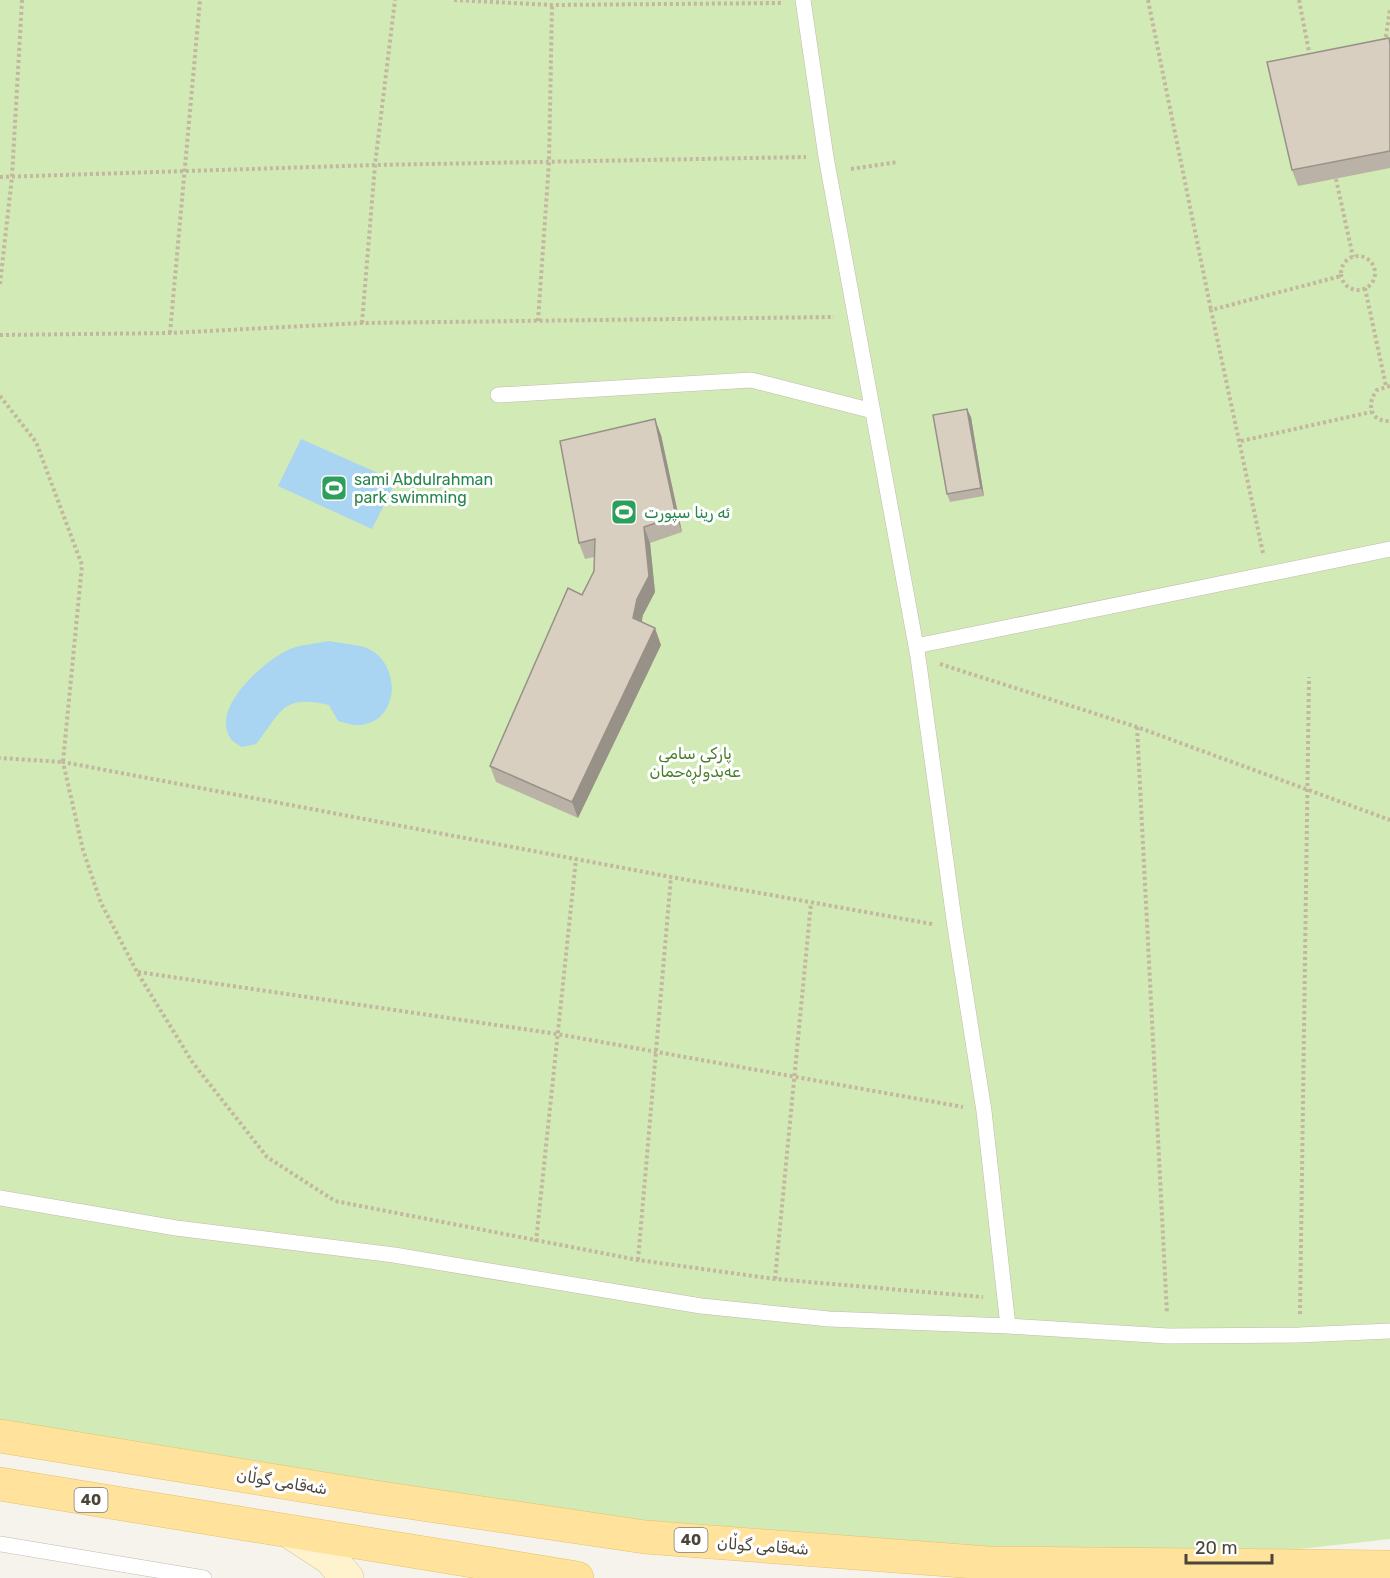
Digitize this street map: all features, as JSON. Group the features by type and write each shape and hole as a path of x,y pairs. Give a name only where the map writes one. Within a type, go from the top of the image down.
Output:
{"main road":[{"name":"شەقامی گوڵان","path":"0,1436 374,1497 645,1537 988,1563 1197,1572 1390,1567"},
{"name":"40","path":"0,1484 290,1532"},
{"path":"290,1532 451,1569 577,1578"}],"street":[{"path":"290,1532 330,1558 347,1578"}],"lane":[{"path":"803,2 828,164 917,652 955,927 984,1111 1008,1326"},
{"path":"498,395 751,380 873,411"},
{"path":"917,652 1390,549"},
{"path":"0,1198 176,1228 406,1257 701,1306 829,1319 1008,1326 1168,1336 1299,1335 1390,1331"},
{"path":"0,1544 204,1578"}],"path":[{"path":"0,284 12,177 22,0"},
{"path":"170,333 187,172 200,0"},
{"path":"362,323 375,165 395,0"},
{"path":"454,0 552,5 803,2"},
{"path":"1148,0 1267,575"},
{"path":"1299,0 1311,64"},
{"path":"538,321 549,162 552,5"},
{"path":"1385,48 1390,9"},
{"path":"0,177 549,162 828,164 898,162"},
{"path":"1336,179 1353,257"},
{"path":"1353,257 1367,260 1374,269 1372,280 1365,288 1350,288 1341,276 1343,266 1353,257"},
{"path":"1211,310 1341,276"},
{"path":"1365,288 1388,386 1372,396 1371,412 1378,419 1390,421"},
{"path":"0,335 170,333 362,323 856,317"},
{"path":"0,396 36,442 82,565 63,762 83,850 101,903 137,972 193,1063 267,1157 335,1201 428,1217 536,1242 638,1260 774,1279 1005,1299"},
{"path":"1241,441 1371,412"},
{"path":"917,652 1137,727 1390,820"},
{"path":"1299,1335 1309,676"},
{"path":"1137,727 1168,1336"},
{"path":"0,758 63,762 670,877 955,927"},
{"path":"536,1242 576,859"},
{"path":"638,1260 670,877"},
{"path":"774,1279 811,903"},
{"path":"137,972 557,1034 984,1111"}],"green space":[{"name":"پارکی سامی عەبدولڕەحمان","path":"0,0 1390,0 1390,1539 1235,1556 645,1537 0,1436"}],"water":[{"path":"301,439 396,481 372,529 278,486"},
{"path":"329,641 367,648 381,659 388,670 391,695 388,706 381,716 370,723 352,725 338,721 329,705 301,702 284,708 256,744 242,747 232,740 226,727 227,714 242,687 266,664 288,650"}],"building":[{"path":"1389,38 1390,151 1292,170 1267,62"},
{"path":"967,409 981,488 947,494 933,415"},
{"path":"655,419 676,516 644,527 649,576 637,599 633,618 655,628 572,802 490,766 568,588 582,595 594,571 595,539 579,543 560,441"}],"place":[{"name":"sami Abdulrahman park swimming","path":"334,488"},
{"name":"ئه رينا سپورت","path":"624,512"}]}
